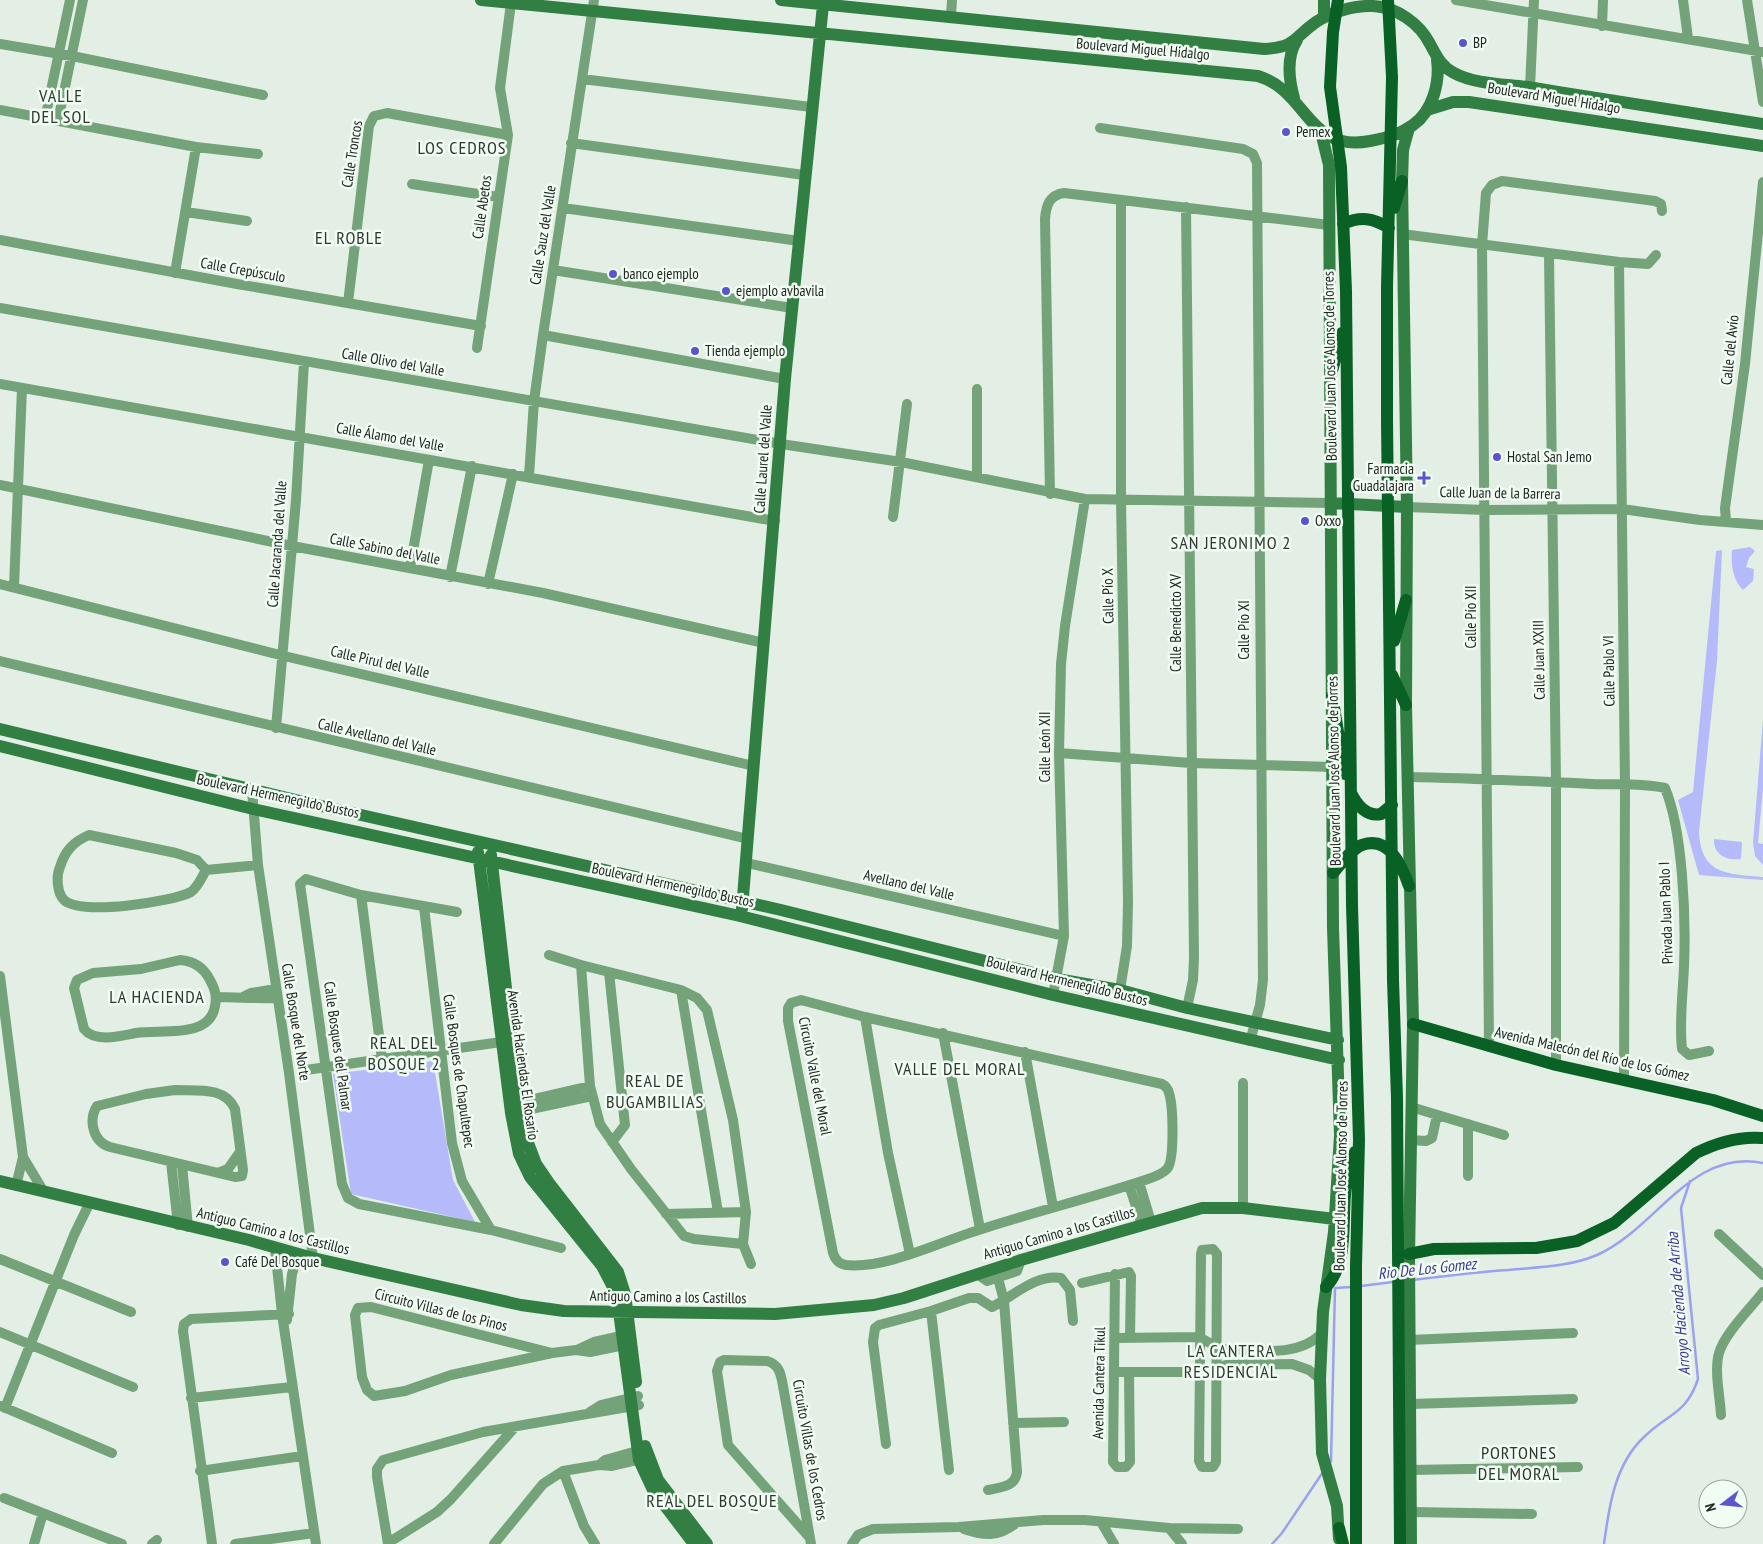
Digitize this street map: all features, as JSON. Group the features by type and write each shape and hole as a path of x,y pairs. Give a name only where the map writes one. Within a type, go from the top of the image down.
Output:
{"main road":[{"name":"Boulevard Juan José Alonso de Torres","path":"1338,0 1331,54 1330,87 1342,186 1346,318 1352,853 1359,1140 1356,1266 1356,1544"},
{"path":"1389,4 1390,137 1387,287 1392,853 1405,1254 1400,1544"},
{"path":"1389,228 1402,181"},
{"path":"1343,224 1366,218 1378,221 1389,228"},
{"path":"1331,375 1346,318"},
{"path":"1390,653 1406,600"},
{"path":"1390,671 1406,705"},
{"path":"1332,695 1343,763 1352,795 1363,810 1374,815 1385,812 1392,805"},
{"path":"1333,872 1358,847 1367,844 1381,845 1392,853 1402,868 1409,886"},
{"name":"Avenida Malecón del Río de los Gómez","path":"1413,1024 1556,1065 1713,1100 1763,1116"},
{"path":"1405,1254 1434,1249 1536,1248 1577,1240 1614,1222 1696,1153 1732,1140 1763,1138"},
{"path":"1326,1287 1333,1278 1339,1261 1345,1187 1359,1140"},
{"path":"1339,1528 1343,1544"}],"street":[{"path":"45,119 70,0"},
{"path":"58,121 82,0"},
{"name":"Boulevard Miguel Hidalgo","path":"481,0 511,3 594,5 820,34 1258,76 1275,82 1294,99 1306,117 1321,132 1338,141 1351,144 1390,137 1409,128 1427,110 1453,102 1469,102 1763,146"},
{"name":"Boulevard Miguel Hidalgo","path":"781,0 1264,49 1282,47 1297,40 1306,30 1324,17 1364,6 1389,4 1426,37 1437,60 1460,76 1763,124"},
{"path":"950,16 952,0"},
{"path":"1324,0 1324,17"},
{"path":"1401,0 1402,15"},
{"path":"1460,0 1534,12 1602,26 1688,38 1759,52"},
{"path":"1530,88 1534,0"},
{"path":"1602,26 1603,0"},
{"path":"1683,0 1688,38"},
{"path":"1747,0 1759,52 1763,102"},
{"name":"Calle Abetos","path":"477,348 508,135 500,88 511,3"},
{"name":"Calle Sauz del Valle","path":"529,476 534,401 543,335 571,143 594,5"},
{"name":"Calle Laurel del Valle","path":"740,916 744,901 785,378 804,175 823,5"},
{"path":"1294,99 1290,85 1290,66 1297,40"},
{"path":"0,44 72,56 263,95"},
{"path":"1427,110 1436,84 1438,73 1437,60"},
{"path":"582,79 811,107"},
{"path":"0,110 196,147 258,154"},
{"name":"Calle Troncos","path":"348,304 369,126 374,116 387,113 508,135"},
{"name":"Calle Pío XI","path":"1100,128 1249,151 1256,158 1258,169 1256,218 1263,980 1250,1041"},
{"path":"1405,1254 1411,1140 1413,1024 1406,705 1407,507 1402,234 1403,150 1409,128"},
{"name":"Boulevard Juan José Alonso de Torres","path":"1321,132 1329,165 1333,872 1340,1135 1335,1219 1321,1334 1320,1380 1322,1453 1337,1506 1339,1544"},
{"path":"571,143 804,175"},
{"path":"174,273 196,147"},
{"name":"Calle Pío XII","path":"1489,1047 1482,245 1486,193 1488,188 1502,181 1655,201 1661,204 1662,210"},
{"name":"Calle del Avío","path":"1726,521 1725,508 1745,364 1763,182"},
{"path":"412,184 498,198"},
{"path":"1050,494 1045,219 1046,206 1054,196 1064,194 1121,202 1186,207 1256,218 1329,225"},
{"name":"Calle Pío X","path":"1120,990 1128,946 1121,500 1121,202"},
{"name":"Calle Benedicto XV","path":"1186,207 1194,958 1193,980 1187,1008"},
{"path":"563,208 799,241"},
{"path":"186,212 247,221"},
{"path":"1402,234 1620,262 1648,264 1656,255"},
{"name":"Calle Crepúsculo","path":"0,240 174,273 481,326"},
{"name":"Calle Juan XXIII","path":"1549,254 1556,782 1556,1065"},
{"name":"Calle Pablo VI","path":"1620,262 1625,786 1624,1080"},
{"path":"553,270 792,308"},
{"name":"Calle Olivo del Valle","path":"0,308 781,444 901,462"},
{"path":"543,335 785,378"},
{"name":"Calle Jacaranda del Valle","path":"276,728 284,656 304,362"},
{"name":"Calle Álamo del Valle","path":"0,384 300,435 429,460 529,476 775,521"},
{"path":"14,587 22,388"},
{"path":"977,388 977,477"},
{"path":"893,517 907,404"},
{"path":"410,568 429,460"},
{"name":"Calle Juan de la Barrera","path":"901,462 1050,494 1085,499 1190,502 1258,500 1485,510 1622,509 1700,520 1763,525"},
{"path":"450,577 472,466"},
{"path":"488,584 513,474"},
{"name":"Calle Sabino del Valle","path":"0,485 292,546 543,593 764,643"},
{"name":"Calle León XII","path":"1053,995 1064,936 1059,753 1062,645 1085,499"},
{"name":"Calle Pirul del Valle","path":"0,584 284,656 754,766"},
{"name":"Calle Avellano del Valle","path":"0,661 748,839"},
{"name":"Boulevard Hermenegildo Bustos","path":"0,729 252,790 744,901 1057,979 1120,990 1255,1024 1338,1040"},
{"name":"Boulevard Hermenegildo Bustos","path":"0,746 253,809 362,831 740,916 1053,995 1338,1060"},
{"path":"1059,753 1191,763 1333,767"},
{"path":"1408,777 1487,777 1625,786"},
{"name":"Privada Juan Pablo I","path":"1625,786 1653,785 1665,788 1670,799 1682,875 1685,948 1682,1049 1689,1056 1708,1051"},
{"name":"Calle Bosque del Norte","path":"252,790 258,865 313,1258"},
{"path":"89,835 98,835 130,845 176,853 197,860 206,870 200,882 191,891 146,903 108,908 76,906 64,900 59,889 57,874 69,848 89,835"},
{"name":"Avenida Haciendas El Rosario","path":"477,842 494,888 492,921"},
{"name":"Avenida Haciendas El Rosario","path":"490,844 485,860 515,1108 536,1164 622,1284 626,1339 642,1454 653,1490 694,1544"},
{"name":"Avellano del Valle","path":"747,863 1064,936"},
{"path":"206,870 258,865"},
{"path":"494,888 501,873 515,865"},
{"name":"Calle Bosques del Palmar","path":"361,895 306,879 300,884 342,1184 348,1198 359,1204 492,1230"},
{"path":"382,1058 361,895 456,912"},
{"name":"Calle Bosques de Chapultepec","path":"424,907 452,1143 458,1167 472,1200 492,1230"},
{"path":"549,954 581,966 681,990 703,1003 711,1019 733,1120 746,1212 743,1244 751,1264"},
{"path":"187,961 195,964 208,974 217,997 214,1015 210,1021 198,1028 96,1036 87,1033 82,1025 74,986 80,977 93,973 141,969 187,961"},
{"path":"581,966 590,1086 600,1124 679,1232 689,1238 743,1244"},
{"path":"609,972 625,1125 612,1142"},
{"path":"0,976 23,1157 16,1186"},
{"path":"681,990 718,1212"},
{"path":"217,997 243,997 251,993 277,993"},
{"name":"Circuito Valle del Moral","path":"801,1000 865,1017 943,1033 1148,1079 1165,1086 1170,1097 1171,1162 1164,1172 1134,1183 980,1229 910,1254 857,1265 842,1264 835,1257 787,1013 791,1003 801,1000"},
{"path":"865,1017 888,1152 910,1254"},
{"path":"943,1033 980,1229"},
{"path":"306,1070 506,1042"},
{"path":"1025,1052 1053,1207"},
{"path":"1243,1083 1243,1208"},
{"path":"515,1108 590,1086"},
{"path":"175,1090 220,1093 232,1102 235,1109 243,1170 242,1176 235,1177 176,1164 104,1145 96,1138 93,1126 93,1115 97,1106 146,1094 175,1090"},
{"path":"515,1108 592,1096"},
{"path":"1411,1107 1504,1134"},
{"path":"1411,1140 1426,1141 1432,1138 1438,1115"},
{"path":"1468,1124 1468,1176"},
{"path":"23,1157 44,1192"},
{"path":"176,1164 183,1226"},
{"name":"Antiguo Camino a los Castillos","path":"0,1182 90,1202 313,1258 537,1308 564,1311 775,1314 874,1305 904,1298 1021,1260 1202,1208 1243,1208 1335,1219"},
{"path":"1134,1183 1146,1224"},
{"path":"90,1202 74,1235 31,1346 3,1407 112,1453"},
{"path":"666,1214 746,1212"},
{"path":"492,1230 560,1248"},
{"path":"1718,1234 1763,1275"},
{"path":"275,1248 285,1314 292,1387 316,1544"},
{"path":"1213,1249 1217,1254 1217,1347 1216,1462 1213,1467 1202,1467 1198,1461 1202,1250 1213,1249"},
{"path":"285,1314 292,1274 298,1254"},
{"path":"0,1259 132,1312"},
{"path":"977,1274 986,1281 998,1278 1017,1271 1021,1260"},
{"name":"Avenida Cantera Tikul","path":"1129,1373 1130,1462 1126,1466 1116,1467 1113,1462 1116,1274 1129,1272 1131,1276 1130,1338"},
{"path":"1082,1283 1116,1274"},
{"path":"988,1490 1010,1485 1016,1479 1004,1301 998,1278"},
{"path":"886,1444 872,1342 876,1328 884,1322 931,1311 973,1298 989,1306 1004,1301 1043,1278 1061,1278 1070,1290 1074,1322"},
{"path":"1721,1415 1717,1363 1719,1353 1723,1342 1763,1292"},
{"path":"1404,1296 1409,1340 1411,1544"},
{"name":"Circuito Villas de los Pinos","path":"552,1353 371,1307 358,1308 356,1315 364,1386 374,1396 405,1391 451,1375 552,1353 576,1350 590,1352 626,1339"},
{"path":"931,1311 950,1470"},
{"path":"212,1544 200,1472 183,1331 184,1324 191,1319 285,1314"},
{"path":"0,1332 133,1387"},
{"path":"1409,1340 1573,1333"},
{"path":"1115,1338 1199,1337 1217,1347 1253,1350 1294,1349 1309,1344 1321,1334"},
{"name":"Circuito Villas de los Cedros","path":"724,1360 767,1360 773,1362 781,1373 810,1541 728,1445 717,1371 720,1362 724,1360"},
{"path":"1114,1372 1199,1372 1226,1365 1292,1364 1309,1370 1320,1380"},
{"path":"191,1398 292,1387"},
{"path":"1410,1404 1573,1399"},
{"path":"515,1427 444,1505 388,1544 377,1477 377,1469 383,1460 476,1434 590,1412 601,1405 634,1401"},
{"path":"1013,1422 1064,1422"},
{"path":"494,1544 542,1484 563,1471 599,1465 605,1460 642,1454"},
{"name":"Avenida Haciendas El Rosario","path":"642,1454 668,1496 707,1544"},
{"path":"200,1472 302,1456"},
{"path":"1410,1470 1578,1467"},
{"path":"563,1471 584,1526 595,1544"},
{"path":"4,1498 44,1513 96,1539 122,1544"},
{"path":"1411,1512 1532,1514"},
{"path":"34,1544 44,1513"},
{"path":"852,1544 858,1535 873,1529 959,1527 1053,1520 1169,1528 1238,1529"},
{"path":"1102,1522 1114,1544"},
{"path":"1169,1528 1182,1544"},
{"path":"235,1544 314,1533"}],"shaded area":[{"path":"1750,547 1755,551 1749,558 1746,567 1754,569 1753,581 1743,590 1736,581 1733,571 1732,550"},
{"path":"1722,550 1717,661 1699,832 1705,857 1719,870 1739,875 1763,877 1763,880 1699,875 1678,800 1693,792 1716,551"},
{"path":"1763,719 1763,788 1758,843 1763,844 1763,865 1755,856 1753,843"},
{"path":"1714,839 1742,842 1741,859 1731,859 1722,856 1714,845"},
{"path":"433,1061 453,1180 475,1222 351,1194 333,1074"}],"waterway":[{"name":"Rio De Los Gomez","path":"1413,1280 1553,1266 1586,1259 1618,1243 1694,1179 1715,1168 1738,1162 1763,1163"},
{"name":"Arroyo Hacienda de Arriba","path":"1604,1544 1611,1501 1626,1460 1644,1437 1682,1407 1688,1400 1698,1379 1681,1208 1690,1181"},
{"name":"Rio De Los Gomez","path":"1361,1286 1393,1282"},
{"name":"Rio De Los Gomez","path":"1329,1464 1331,1461 1335,1288 1351,1287"},
{"name":"Rio De Los Gomez","path":"1272,1544 1282,1533 1323,1472"}],"place":[{"name":"BP","path":"1463,43"},
{"name":"Pemex","path":"1286,132"},
{"name":"banco ejemplo","path":"613,274"},
{"name":"ejemplo avbavila","path":"726,291"},
{"name":"Tienda ejemplo","path":"695,351"},
{"name":"Hostal San Jemo","path":"1497,457"},
{"name":"Farmacia Guadalajara","path":"1424,478"},
{"name":"Oxxo","path":"1305,521"},
{"name":"Café Del Bosque","path":"225,1262"}],"district":[{"name":"VALLE DEL SOL","path":"61,106"},
{"name":"LOS CEDROS","path":"462,148"},
{"name":"EL ROBLE","path":"349,238"},
{"name":"SAN JERONIMO 2","path":"1231,543"},
{"name":"LA HACIENDA","path":"157,997"},
{"name":"REAL DEL BOSQUE 2","path":"404,1053"},
{"name":"VALLE DEL MORAL","path":"960,1069"},
{"name":"REAL DE BUGAMBILIAS","path":"655,1091"},
{"name":"LA CANTERA RESIDENCIAL","path":"1231,1361"},
{"name":"PORTONES DEL MORAL","path":"1519,1464"},
{"name":"REAL DEL BOSQUE","path":"712,1501"}]}
